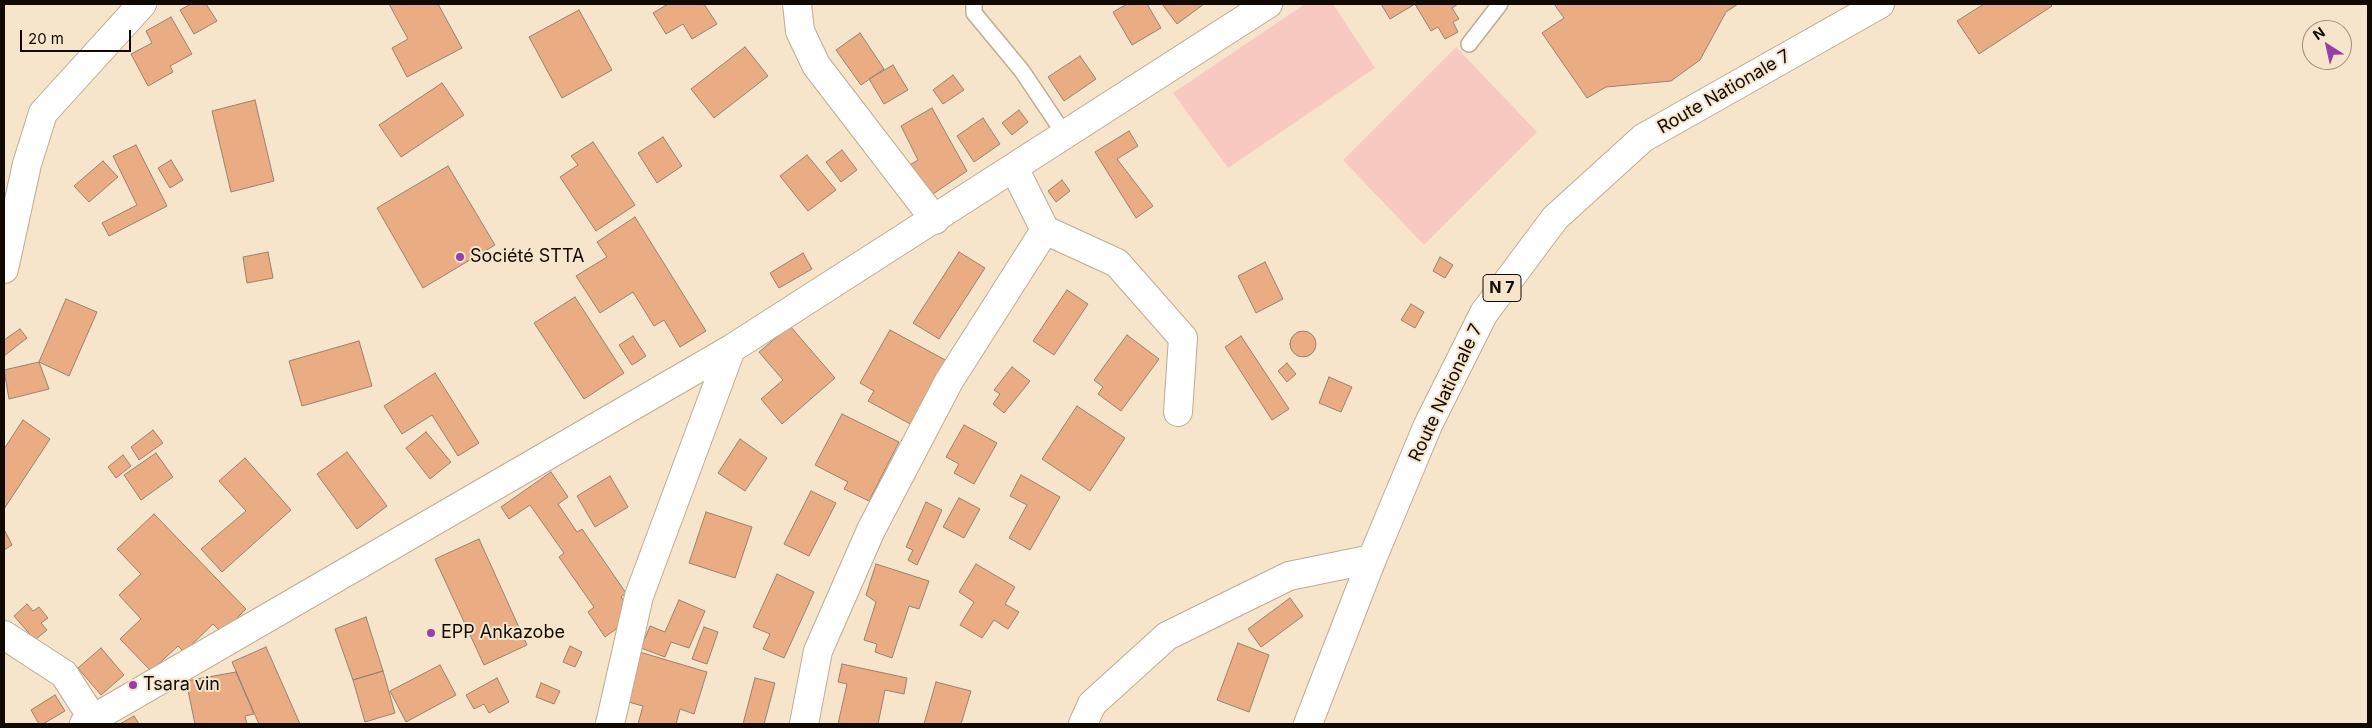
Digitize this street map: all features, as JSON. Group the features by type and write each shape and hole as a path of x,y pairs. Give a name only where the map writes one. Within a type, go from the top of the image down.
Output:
{"street":[{"path":"4,269 27,164 44,113 142,4"},
{"path":"797,4 800,31 816,65 935,220"},
{"path":"4,635 64,674 89,722 731,349 935,220 1268,4"},
{"name":"Route Nationale 7","path":"1308,724 1372,559 1428,425 1484,313 1555,218 1643,138 1880,4"},
{"path":"1014,168 1045,230 1117,263 1183,338 1178,412"},
{"path":"804,724 818,650 871,530 950,381 1045,230"},
{"path":"610,724 639,596 731,349"},
{"path":"1083,724 1092,704 1167,636 1289,576 1372,559"}],"lane":[{"path":"974,4 974,13 1022,72 1065,135"},
{"path":"1469,44 1500,4"}],"shaded area":[{"path":"1305,4 1333,4 1375,68 1228,168 1173,93"},
{"path":"1456,47 1537,132 1424,245 1343,160"}],"building":[{"path":"191,4 206,4 217,21 194,34 180,10"},
{"path":"389,4 438,4 462,48 407,77 392,48 408,39"},
{"path":"668,4 704,4 717,24 692,39 683,24 666,34 653,13"},
{"path":"1127,4 1147,4 1161,28 1132,45 1113,12"},
{"path":"1162,4 1204,4 1177,24"},
{"path":"1381,4 1415,4 1390,19"},
{"path":"1415,4 1458,4 1452,8 1459,19 1453,22 1458,32 1445,39 1438,27 1431,31"},
{"path":"1554,4 1738,4 1726,12 1700,60 1671,81 1606,87 1587,98 1542,33 1564,18"},
{"path":"1984,4 2050,4 2052,6 1979,54 1957,21"},
{"path":"579,10 612,70 562,98 529,37"},
{"path":"171,17 192,54 170,66 173,72 148,86 131,54 152,43 146,31"},
{"path":"860,33 884,69 861,85 836,50"},
{"path":"745,47 768,76 714,118 691,89"},
{"path":"1080,56 1096,79 1064,101 1048,77"},
{"path":"893,65 908,90 884,104 869,79"},
{"path":"953,75 964,90 943,104 933,90"},
{"path":"442,83 464,115 401,157 379,125"},
{"path":"255,100 274,181 231,192 212,111"},
{"path":"932,108 967,171 924,200 903,169 918,160 901,126"},
{"path":"1019,110 1028,122 1012,135 1002,123"},
{"path":"983,118 1000,144 974,162 957,136"},
{"path":"1129,131 1138,146 1117,159 1153,206 1136,218 1095,152"},
{"path":"663,137 682,166 657,183 638,153"},
{"path":"593,142 635,205 596,231 560,177 578,165 571,156"},
{"path":"136,145 167,206 109,236 102,223 137,205 113,156"},
{"path":"842,150 857,170 841,182 826,162"},
{"path":"807,155 836,190 808,211 780,176"},
{"path":"171,160 183,180 170,188 158,168"},
{"path":"103,161 118,177 89,202 74,186"},
{"path":"448,166 495,245 423,288 377,208"},
{"path":"1062,180 1070,191 1056,202 1048,191"},
{"path":"635,217 706,331 680,347 664,320 654,326 633,292 600,313 576,276 607,257 597,242"},
{"path":"268,252 273,278 247,283 243,257"},
{"path":"959,252 985,268 939,339 913,323"},
{"path":"803,253 812,269 779,288 770,273"},
{"path":"1440,257 1453,265 1445,278 1433,271"},
{"path":"1265,262 1283,299 1256,313 1238,276"},
{"path":"1067,290 1088,304 1054,355 1033,341"},
{"path":"575,297 624,373 584,399 534,323"},
{"path":"66,299 97,312 69,376 39,362"},
{"path":"1411,304 1424,312 1415,328 1401,320"},
{"path":"790,326 835,378 782,424 761,399 783,380 759,352"},
{"path":"20,329 27,338 4,356 4,340"},
{"path":"890,330 949,362 914,426 868,401 874,391 860,383"},
{"path":"1303,331 1312,335 1316,344 1312,353 1303,357 1294,353 1290,344 1294,335"},
{"path":"1127,335 1159,359 1121,411 1098,394 1103,387 1094,380"},
{"path":"633,336 646,356 632,365 619,345"},
{"path":"1241,336 1289,409 1272,420 1225,347"},
{"path":"359,341 372,386 302,406 289,361"},
{"path":"39,362 49,389 9,399 4,370"},
{"path":"1287,363 1296,374 1287,382 1278,371"},
{"path":"1012,367 1030,381 1004,413 993,404 1000,394 994,390"},
{"path":"435,373 479,443 458,456 432,415 402,434 384,406"},
{"path":"1329,377 1352,387 1341,412 1319,403"},
{"path":"1077,406 1125,438 1090,491 1042,459"},
{"path":"842,414 899,442 869,501 844,489 848,482 815,465"},
{"path":"23,420 50,439 4,509 4,449"},
{"path":"964,425 997,443 974,484 954,473 959,464 946,457"},
{"path":"153,430 163,443 139,460 131,447"},
{"path":"426,432 451,462 430,479 406,448"},
{"path":"740,439 767,458 745,491 718,473"},
{"path":"347,452 387,506 357,529 317,474"},
{"path":"156,453 173,477 141,500 124,475"},
{"path":"123,455 131,466 116,478 108,467"},
{"path":"245,458 291,510 222,572 201,549 246,511 219,481"},
{"path":"551,472 568,497 558,504 577,532 582,529 626,593 621,597 634,616 605,637 588,612 594,607 559,557 564,553 530,505 509,519 501,507"},
{"path":"1021,475 1060,497 1030,550 1009,538 1027,505 1010,496"},
{"path":"610,476 628,507 595,527 577,496"},
{"path":"811,491 836,503 809,556 784,544"},
{"path":"959,498 980,509 964,538 943,527"},
{"path":"926,502 942,510 917,565 908,560 913,550 906,547"},
{"path":"706,512 752,527 735,578 689,563"},
{"path":"154,514 246,609 222,633 213,624 184,652 178,646 151,671 120,639 141,619 119,595 141,574 117,549"},
{"path":"4,529 12,545 4,550"},
{"path":"479,539 527,645 484,665 435,559"},
{"path":"876,564 929,581 919,609 909,606 892,658 875,652 877,644 864,640 876,602 866,595"},
{"path":"976,564 1015,587 1005,604 1019,612 1008,629 994,620 982,638 960,625 974,602 959,592"},
{"path":"777,574 814,592 784,658 763,649 770,634 753,627"},
{"path":"1290,598 1303,616 1261,647 1248,629"},
{"path":"679,600 705,611 689,648 671,642 665,657 641,648 650,626 665,632"},
{"path":"27,604 33,611 39,607 48,618 41,623 47,630 35,640 14,616"},
{"path":"366,617 383,671 353,680 335,629"},
{"path":"704,627 718,632 707,664 692,659"},
{"path":"1238,643 1269,655 1249,712 1217,700"},
{"path":"570,646 582,652 575,667 563,662"},
{"path":"266,647 300,724 259,724 232,662"},
{"path":"101,648 124,675 101,695 78,668"},
{"path":"636,651 707,672 694,714 680,709 676,724 638,724 643,706 621,700"},
{"path":"842,664 907,678 904,694 885,690 878,724 838,724 847,684 838,682"},
{"path":"440,665 456,695 406,722 390,691"},
{"path":"383,671 395,713 365,722 353,680"},
{"path":"236,672 254,714 245,716 247,724 195,724 186,681"},
{"path":"497,678 509,702 489,713 484,704 474,709 466,695"},
{"path":"755,678 775,683 764,724 743,724"},
{"path":"936,682 971,691 961,724 924,724"},
{"path":"541,683 560,691 554,704 536,697"},
{"path":"55,695 65,711 43,724 39,724 31,710"},
{"path":"134,716 139,724 120,724"}],"place":[{"name":"Société STTA","path":"460,257"},
{"name":"EPP Ankazobe","path":"431,633"},
{"name":"Tsara vin","path":"133,685"}]}
